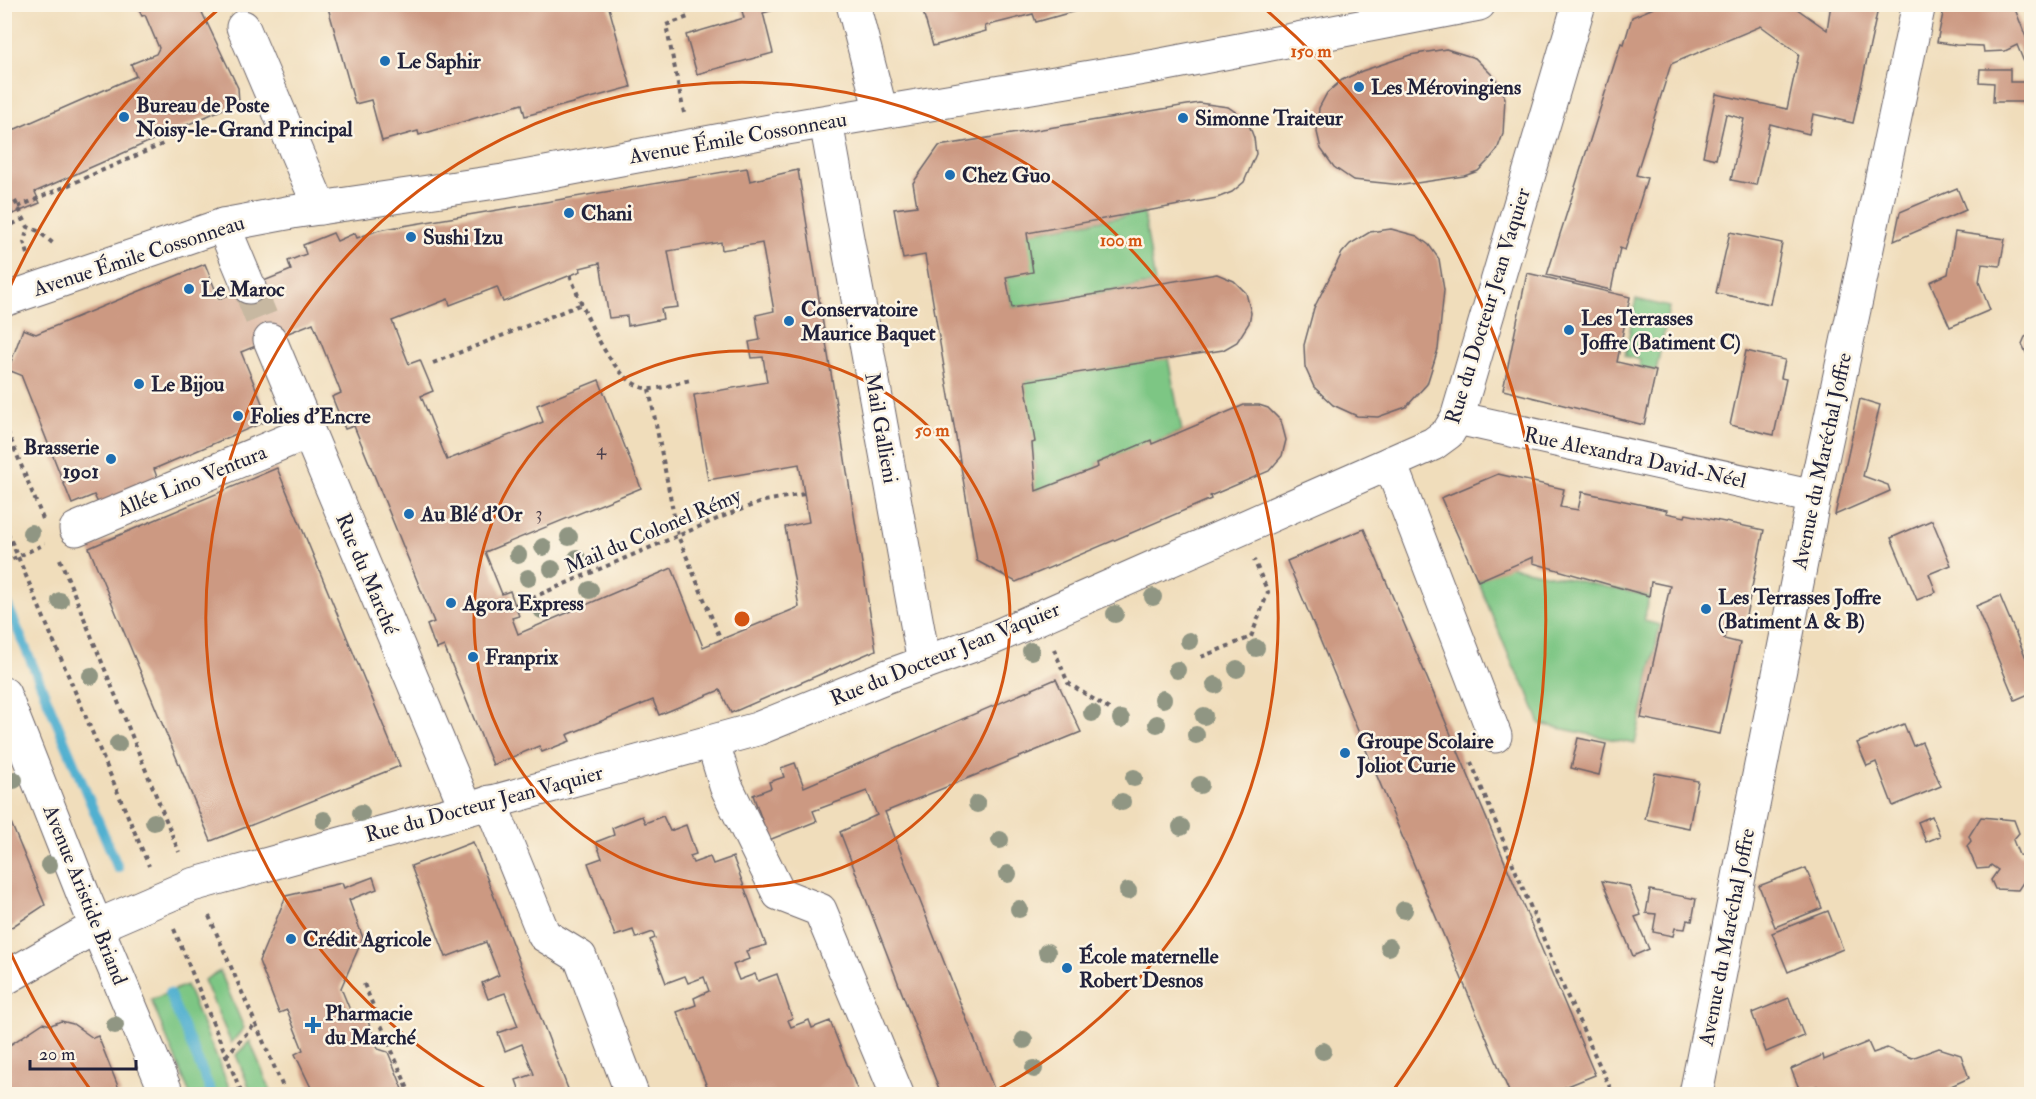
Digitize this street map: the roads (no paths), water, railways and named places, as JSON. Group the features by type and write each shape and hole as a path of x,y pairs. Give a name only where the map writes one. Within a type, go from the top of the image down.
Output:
{"street":[{"path":"853,4 881,112"},
{"name":"Avenue Émile Cossonneau","path":"4,300 223,225 320,208 503,182 881,112 1156,66 1479,4"},
{"name":"Rue du Docteur Jean Vaquier","path":"4,979 97,926 192,885 757,729 993,638 1441,439 1448,434 1457,418 1579,4"},
{"name":"Avenue du Maréchal Joffre","path":"1696,1095 1814,497 1919,4"},
{"path":"243,27 320,208"},
{"name":"Mail Gallieni","path":"826,122 924,663"},
{"path":"223,225 249,287"},
{"path":"4,280 83,250 103,265"},
{"name":"Rue du Marché","path":"270,340 308,432 478,805 544,935 580,957 632,1095"},
{"name":"Rue Alexandra David-Néel","path":"1457,418 1814,497"},
{"name":"Allée Lino Ventura","path":"64,535 308,432"},
{"path":"1390,463 1495,736"},
{"name":"Avenue Aristide Briand","path":"4,694 168,1095"},
{"path":"712,743 726,786 779,894 820,910 897,1095"}],"waterway":[{"path":"4,597 118,868"},
{"path":"169,993 212,1094"}],"tunnel":[{"path":"249,287 270,340"}],"place":[{"name":"Le Saphir","path":"385,61"},
{"name":"Les Mérovingiens","path":"1359,87"},
{"name":"Bureau de Poste Noisy-le-Grand Principal","path":"124,117"},
{"name":"Simonne Traiteur","path":"1183,118"},
{"name":"Chez Guo","path":"950,175"},
{"name":"Chani","path":"569,213"},
{"name":"Sushi Izu","path":"411,237"},
{"name":"Le Maroc","path":"189,289"},
{"name":"Conservatoire Maurice Baquet","path":"789,321"},
{"name":"Les Terrasses Joffre (Batiment C)","path":"1569,330"},
{"name":"Le Bijou","path":"139,384"},
{"name":"Folies d'Encre","path":"238,416"},
{"name":"Brasserie 1901","path":"111,459"},
{"name":"Au Blé d'Or","path":"409,514"},
{"name":"Agora Express","path":"451,603"},
{"name":"Les Terrasses Joffre (Batiment A & B)","path":"1706,609"},
{"name":"Franprix","path":"473,657"},
{"name":"Groupe Scolaire Joliot Curie","path":"1345,753"},
{"name":"Crédit Agricole","path":"291,939"},
{"name":"École maternelle Robert Desnos","path":"1067,968"},
{"name":"Pharmacie du Marché","path":"313,1025"}]}
